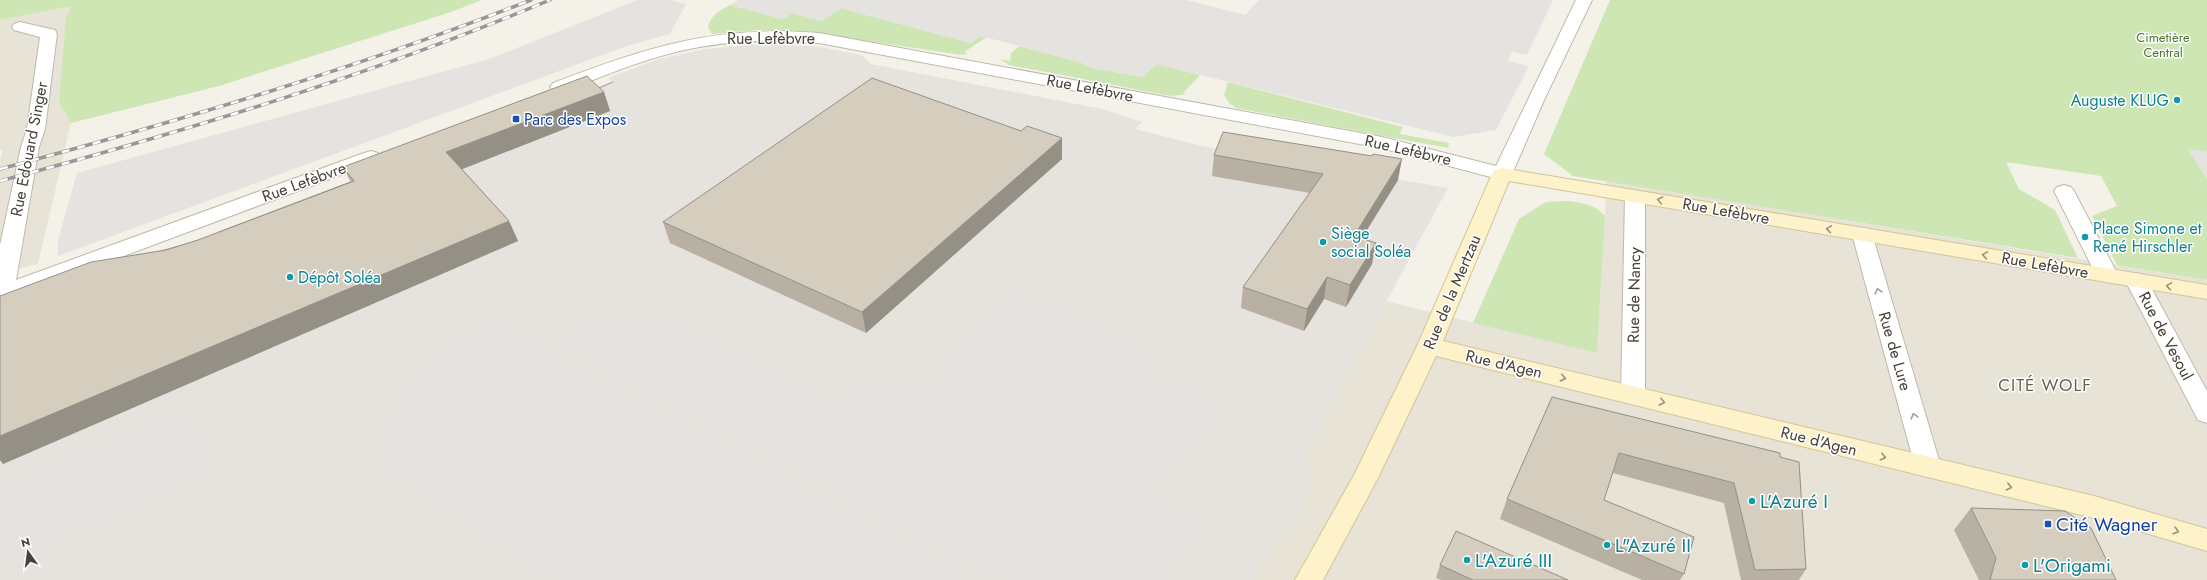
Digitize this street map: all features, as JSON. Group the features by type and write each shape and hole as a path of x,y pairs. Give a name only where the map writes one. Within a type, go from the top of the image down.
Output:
{"main road":[{"name":"Rue Lefèbvre","path":"1502,174 2207,292"},
{"name":"Rue de la Mertzau","path":"1309,580 1365,478 1429,346 1502,174"},
{"name":"Rue d'Agen","path":"1429,346 2094,507 2207,540"}],"street":[{"name":"Rue de la Mertzau","path":"1502,174 1524,123 1584,0"},
{"name":"Rue Edouard Singer","path":"2,292 30,147 36,129 49,34 20,27"},
{"name":"Rue Lefèbvre","path":"543,93 646,55 697,42 753,36 819,38 1382,143 1502,174"},
{"name":"Rue Lefèbvre","path":"2,292 390,150"},
{"path":"2064,191 2107,275"},
{"name":"Rue de Nancy","path":"1633,395 1635,196"},
{"name":"Rue de Lure","path":"1862,234 1928,467"},
{"name":"Rue de Vesoul","path":"2136,280 2207,414"}],"shaded area":[{"path":"637,0 670,0 686,4 670,34 627,46 58,256 58,240 77,173 489,59"},
{"path":"738,0 1186,0 1245,15 1259,0 1553,0 1527,55 1512,52 1508,61 1529,66 1496,130 1453,137 1156,64 1143,77 1091,68 1083,63 981,36 971,43 841,8 822,21 792,13 783,19 730,5"},
{"path":"72,6 59,102 71,123 38,264 0,273 0,160 3,150 0,150 0,20"},
{"path":"769,43 819,47 861,55 871,64 1102,109 1142,122 1135,129 1202,146 1448,188 1305,451 1312,490 1251,580 0,580 0,323 613,82 608,78 659,59 706,49"},
{"path":"2188,149 2207,152 2207,179"},
{"path":"1607,181 2207,280 2207,580 1251,580 1312,490 1305,451 1386,301 1597,353"},
{"path":"1016,302 1152,357 1137,376 1209,406 1138,498 1192,523 1152,580 1016,580 565,338 643,320 821,402 907,393 933,404 964,374 951,369"},
{"path":"490,329 958,580 565,580 382,458 426,372"},
{"path":"181,416 200,466 0,558 0,495"}],"green space":[{"path":"0,0 482,0 451,12 219,86 71,123 59,102 66,18 72,6 0,20"},
{"name":"Cimetière Central","path":"1610,0 2207,0 2207,152 2188,149 2207,179 2207,280 2117,265 2092,216 2117,206 2101,176 2006,162 2019,189 2055,210 2078,258 1573,176 1544,154"},
{"path":"730,5 783,19 792,13 822,21 841,8 971,43 980,36 987,37 964,52 968,54 962,55 806,32 757,30 712,34 708,27 709,23 719,11"},
{"path":"1019,46 1083,63 1091,68 1143,77 1156,64 1200,75 1183,93 1187,94 1171,96 1009,65 1000,59 1010,61 1011,53"},
{"path":"1228,82 1403,127 1399,134 1449,143 1448,148 1236,108 1229,103 1224,95"},
{"path":"1567,201 1583,203 1597,209 1605,216 1597,353 1473,323 1519,219 1546,202"}],"building":[{"name":"Dépôt Soléa","path":"587,76 604,92 446,152 509,221 0,436 0,296 91,262 166,250 198,240 354,181 343,167"},
{"path":"872,78 1021,131 1027,126 1062,138 862,312 663,222"},
{"name":"Siège social Soléa","path":"1223,132 1372,156 1373,154 1402,159 1354,236 1376,243 1350,285 1327,277 1307,309 1243,287 1323,174 1214,155"},
{"path":"1552,397 1780,453 1780,457 1799,462 1806,569 1755,570 1734,483 1619,453 1604,500 1694,537 1684,574 1507,499"},
{"path":"1971,508 2065,511 2091,528 2116,580 1990,580 1996,558"},
{"path":"1456,531 1568,580 1473,580 1440,565"}],"tram line":[{"path":"589,92 613,82"},
{"path":"219,232 361,178"}],"railway":[{"path":"0,169 134,132 334,71 466,25 531,0"},
{"path":"0,181 209,122 278,100 415,53 550,0"}],"place":[{"name":"Auguste KLUG","path":"2177,100"},
{"name":"Parc des Expos","path":"516,119"},
{"name":"Place Simone et René Hirschler","path":"2085,237"},
{"name":"Siège social Soléa","path":"1323,242"},
{"name":"Dépôt Soléa","path":"290,277"},
{"name":"L'Azuré I","path":"1752,501"},
{"name":"Cité Wagner","path":"2048,524"},
{"name":"L\"Azuré II","path":"1607,545"},
{"name":"L'Azuré III","path":"1467,560"},
{"name":"L'Origami","path":"2025,565"}],"district":[{"name":"CITÉ WOLF","path":"2045,385"}]}
